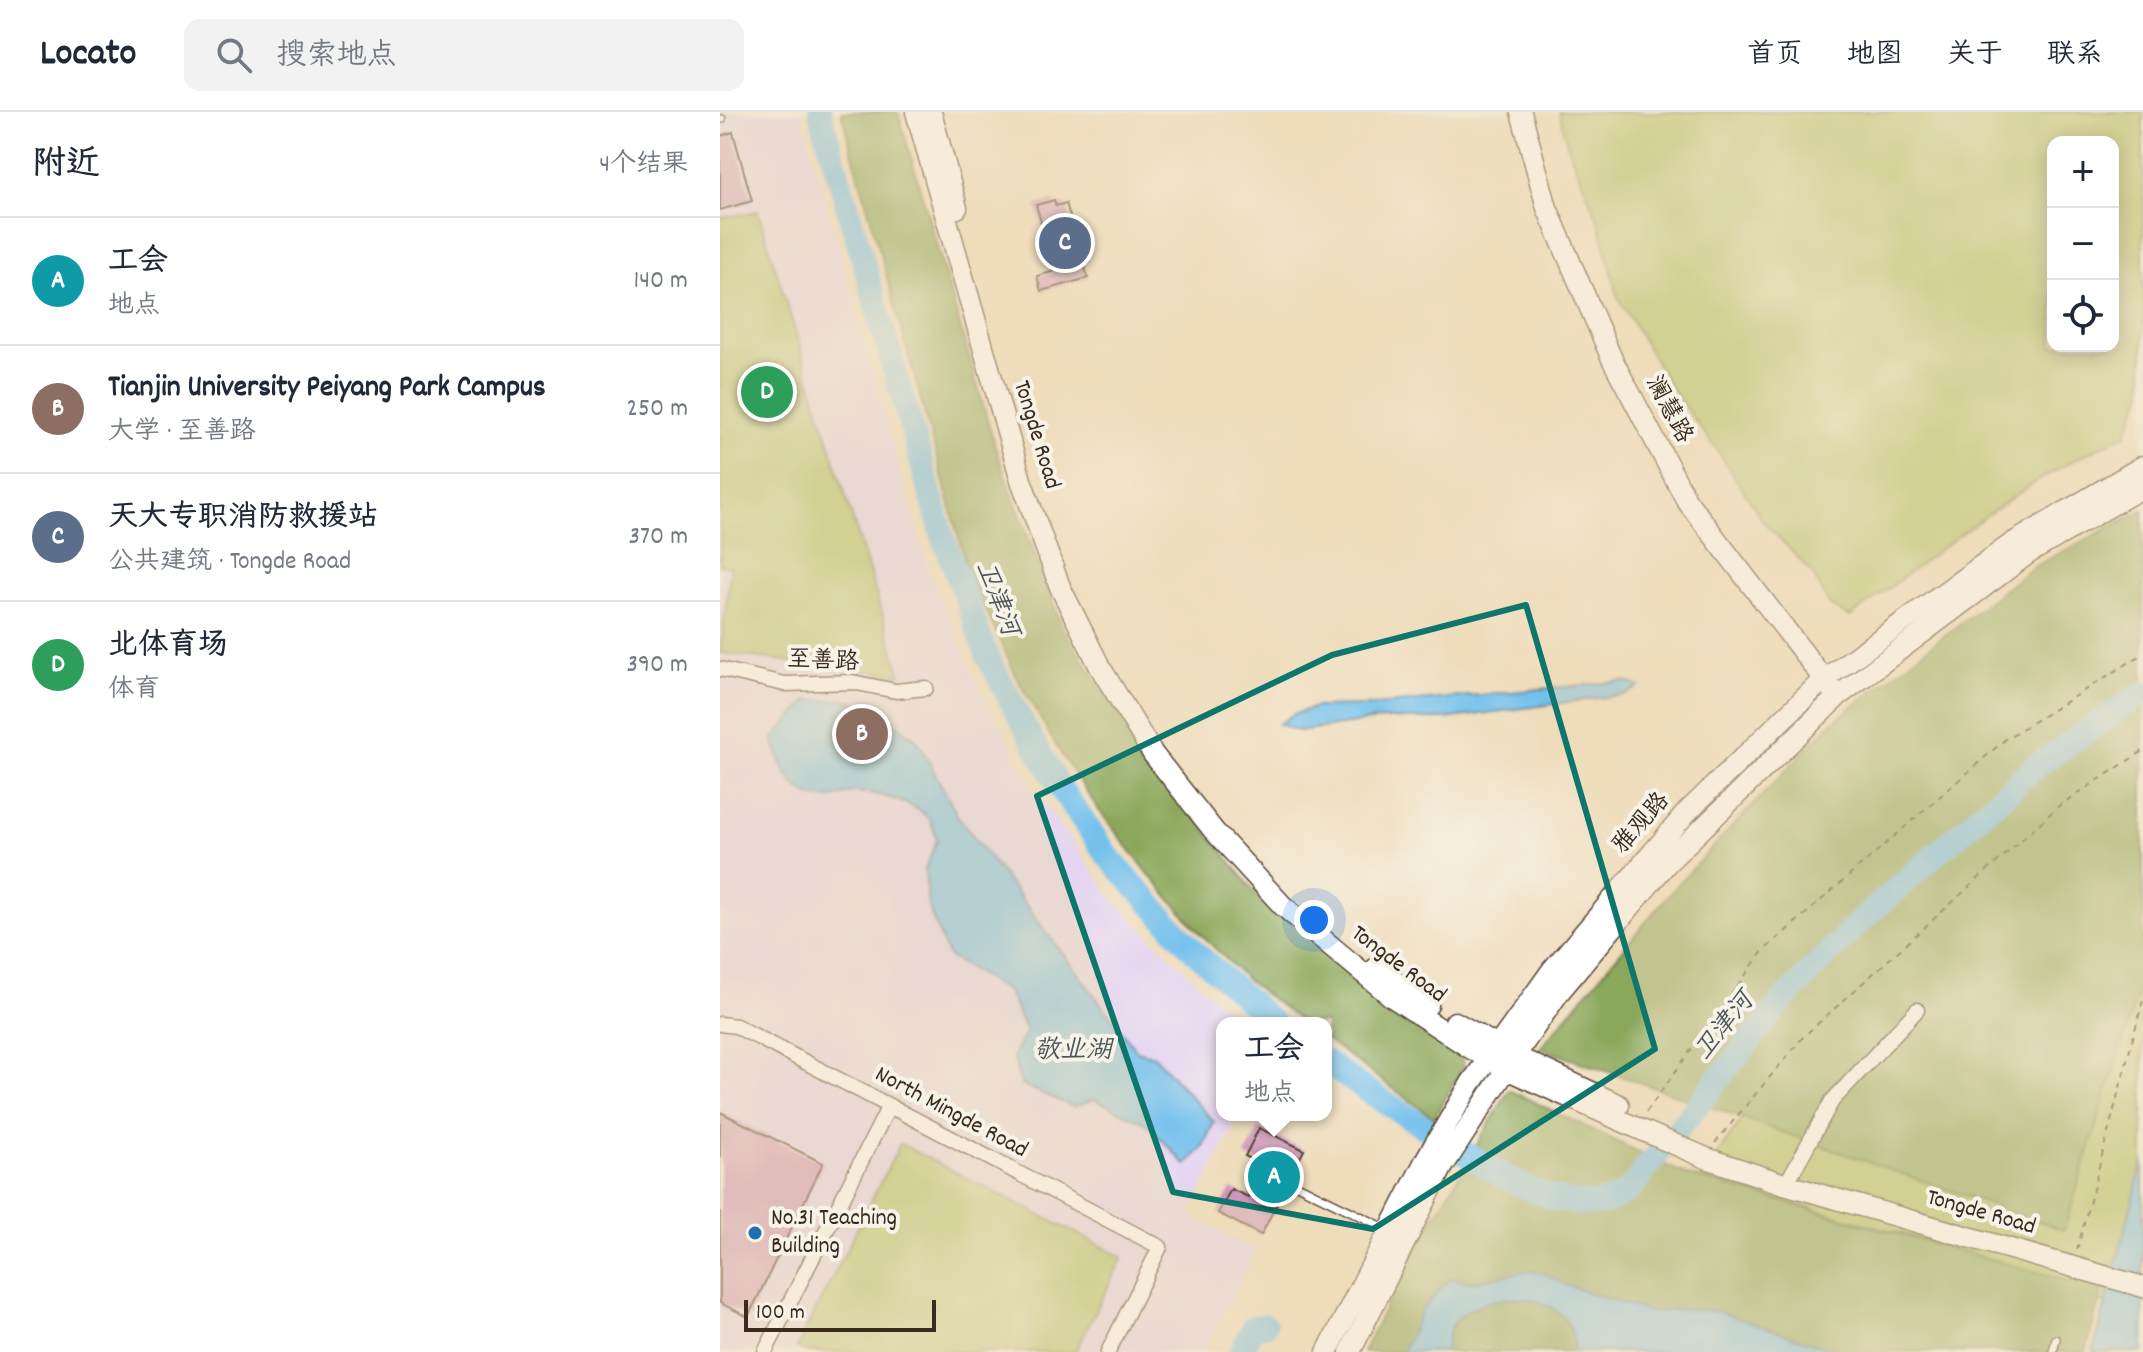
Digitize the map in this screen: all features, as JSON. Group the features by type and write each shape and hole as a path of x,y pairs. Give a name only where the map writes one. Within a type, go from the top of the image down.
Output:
{"main road":[{"name":"Tongde Road","path":"916,112 985,355 1037,525 1060,587 1114,691 1153,754 1182,793 1283,906 1392,997 1501,1058 1709,1152 1788,1180 2100,1268 2143,1274"},
{"name":"Tongde Road","path":"931,112 1012,403 1057,543 1093,627 1127,692 1195,791 1247,852 1290,895 1381,972 1462,1027 1501,1058"},
{"name":"澜慧路","path":"1521,112 1547,208 1612,359 1687,501 1838,696"},
{"name":"雅观路","path":"1327,1352 1389,1230 1435,1163 1468,1128 1501,1058 1552,970 1688,811 1823,680 2011,544 2143,466"},
{"name":"雅观路","path":"1350,1352 1435,1163 1446,1126 1667,863 1838,696 2029,553 2143,487"},
{"name":"Tongde Road","path":"1788,1180 2076,1255 2143,1287"}],"street":[{"name":"至善路","path":"720,669 784,684 852,682 896,691 926,688"},
{"path":"1788,1180 1832,1101 1917,1010"},
{"name":"North Mingde Road","path":"720,1024 736,1026 1160,1247 1108,1352"},
{"path":"765,1352 889,1106"}],"lane":[{"path":"1295,1184 1389,1230"},
{"path":"2053,1352 2056,1339"}],"path":[{"path":"1640,1122 1763,951 2007,738 2143,654"},
{"path":"1709,1152 1803,1037 2060,805 2143,751"},
{"path":"2076,1255 2143,1000"}],"highlighted area":[{"path":"1526,605 1655,1049 1373,1229 1173,1192 1037,796 1332,655"}],"shaded area":[{"path":"720,112 801,112 932,579 977,682 1032,786 1116,903 1236,1017 1216,1017 1216,1121 1236,1121 1189,1215 1257,1251 1203,1352 720,1352"}],"green space":[{"path":"841,112 898,112 997,453 1063,629 1147,757 1251,887 1351,976 1416,1020 1460,1055 1464,1066 1434,1118 1332,1044 1332,1017 1295,1017 1249,982 1200,933 1152,878 1098,809 1061,754 1018,680 969,574"},
{"path":"1559,112 2143,112 2143,392 2126,435 2089,452 2017,494 1850,617 1830,606 1812,573 1763,521 1719,453 1670,387 1618,297 1598,219 1568,148"},
{"path":"758,211 901,675 720,653 731,567 720,565 720,218"},
{"path":"2143,510 2143,976 2064,1230 1540,1048 1677,885 1830,724 2033,567"},
{"path":"2143,739 2143,1317 1929,1241 1701,1178 1804,1030"},
{"path":"1509,1090 1689,1176 2102,1290 2086,1352 1363,1352 1403,1271"},
{"path":"900,1144 1123,1257 1075,1352 806,1352 797,1347"}],"water":[{"path":"1625,681 1640,687 1627,694 1445,719 1385,719 1298,731 1279,724 1294,714 1316,707 1366,706"},
{"name":"敬业湖","path":"808,700 849,700 887,716 918,741 957,815 1137,1051 1154,1056 1214,1122 1202,1148 1186,1165 1146,1123 1094,1099 1074,1107 1021,1085 1013,1056 1026,1031 1008,992 948,956 928,906 925,870 937,840 930,820 904,803 872,794 851,792 831,798 807,794 786,772 773,739"},
{"path":"2143,1161 2143,1352 2093,1352"},
{"path":"1526,1271 1543,1273 1566,1285 1652,1313 1680,1309 1716,1311 1839,1352 1573,1352 1573,1335 1564,1318 1551,1307 1518,1298 1499,1299 1466,1312 1452,1325 1445,1352 1402,1352 1422,1310 1450,1279 1474,1282"}],"building":[{"path":"733,132 752,201 720,210 720,136"},
{"path":"1054,200 1056,206 1066,203 1088,278 1041,291 1037,276 1055,271 1036,205"},
{"name":"No.31 Teaching Building","path":"720,1112 823,1163 748,1317 720,1303"},
{"path":"1259,1128 1304,1150 1261,1235 1218,1213 1231,1189 1248,1197 1264,1165 1245,1156"}],"waterway":[{"name":"卫津河","path":"820,112 943,537 988,658 1063,792 1110,859 1195,952 1266,1017"},
{"name":"卫津河","path":"1332,1066 1510,1180 1574,1203 1595,1204 1612,1200 1628,1191 1778,1006 1856,925 2036,766 2143,693"},
{"path":"1241,1352 1253,1327 1265,1325"}],"place":[{"name":"天大专职消防救援站","path":"1065,243"},
{"name":"北体育场","path":"767,392"},
{"name":"Tianjin University Peiyang Park Campus","path":"862,734"},
{"name":"工会","path":"1274,1177"},
{"name":"No.31 Teaching Building","path":"755,1233"}]}
